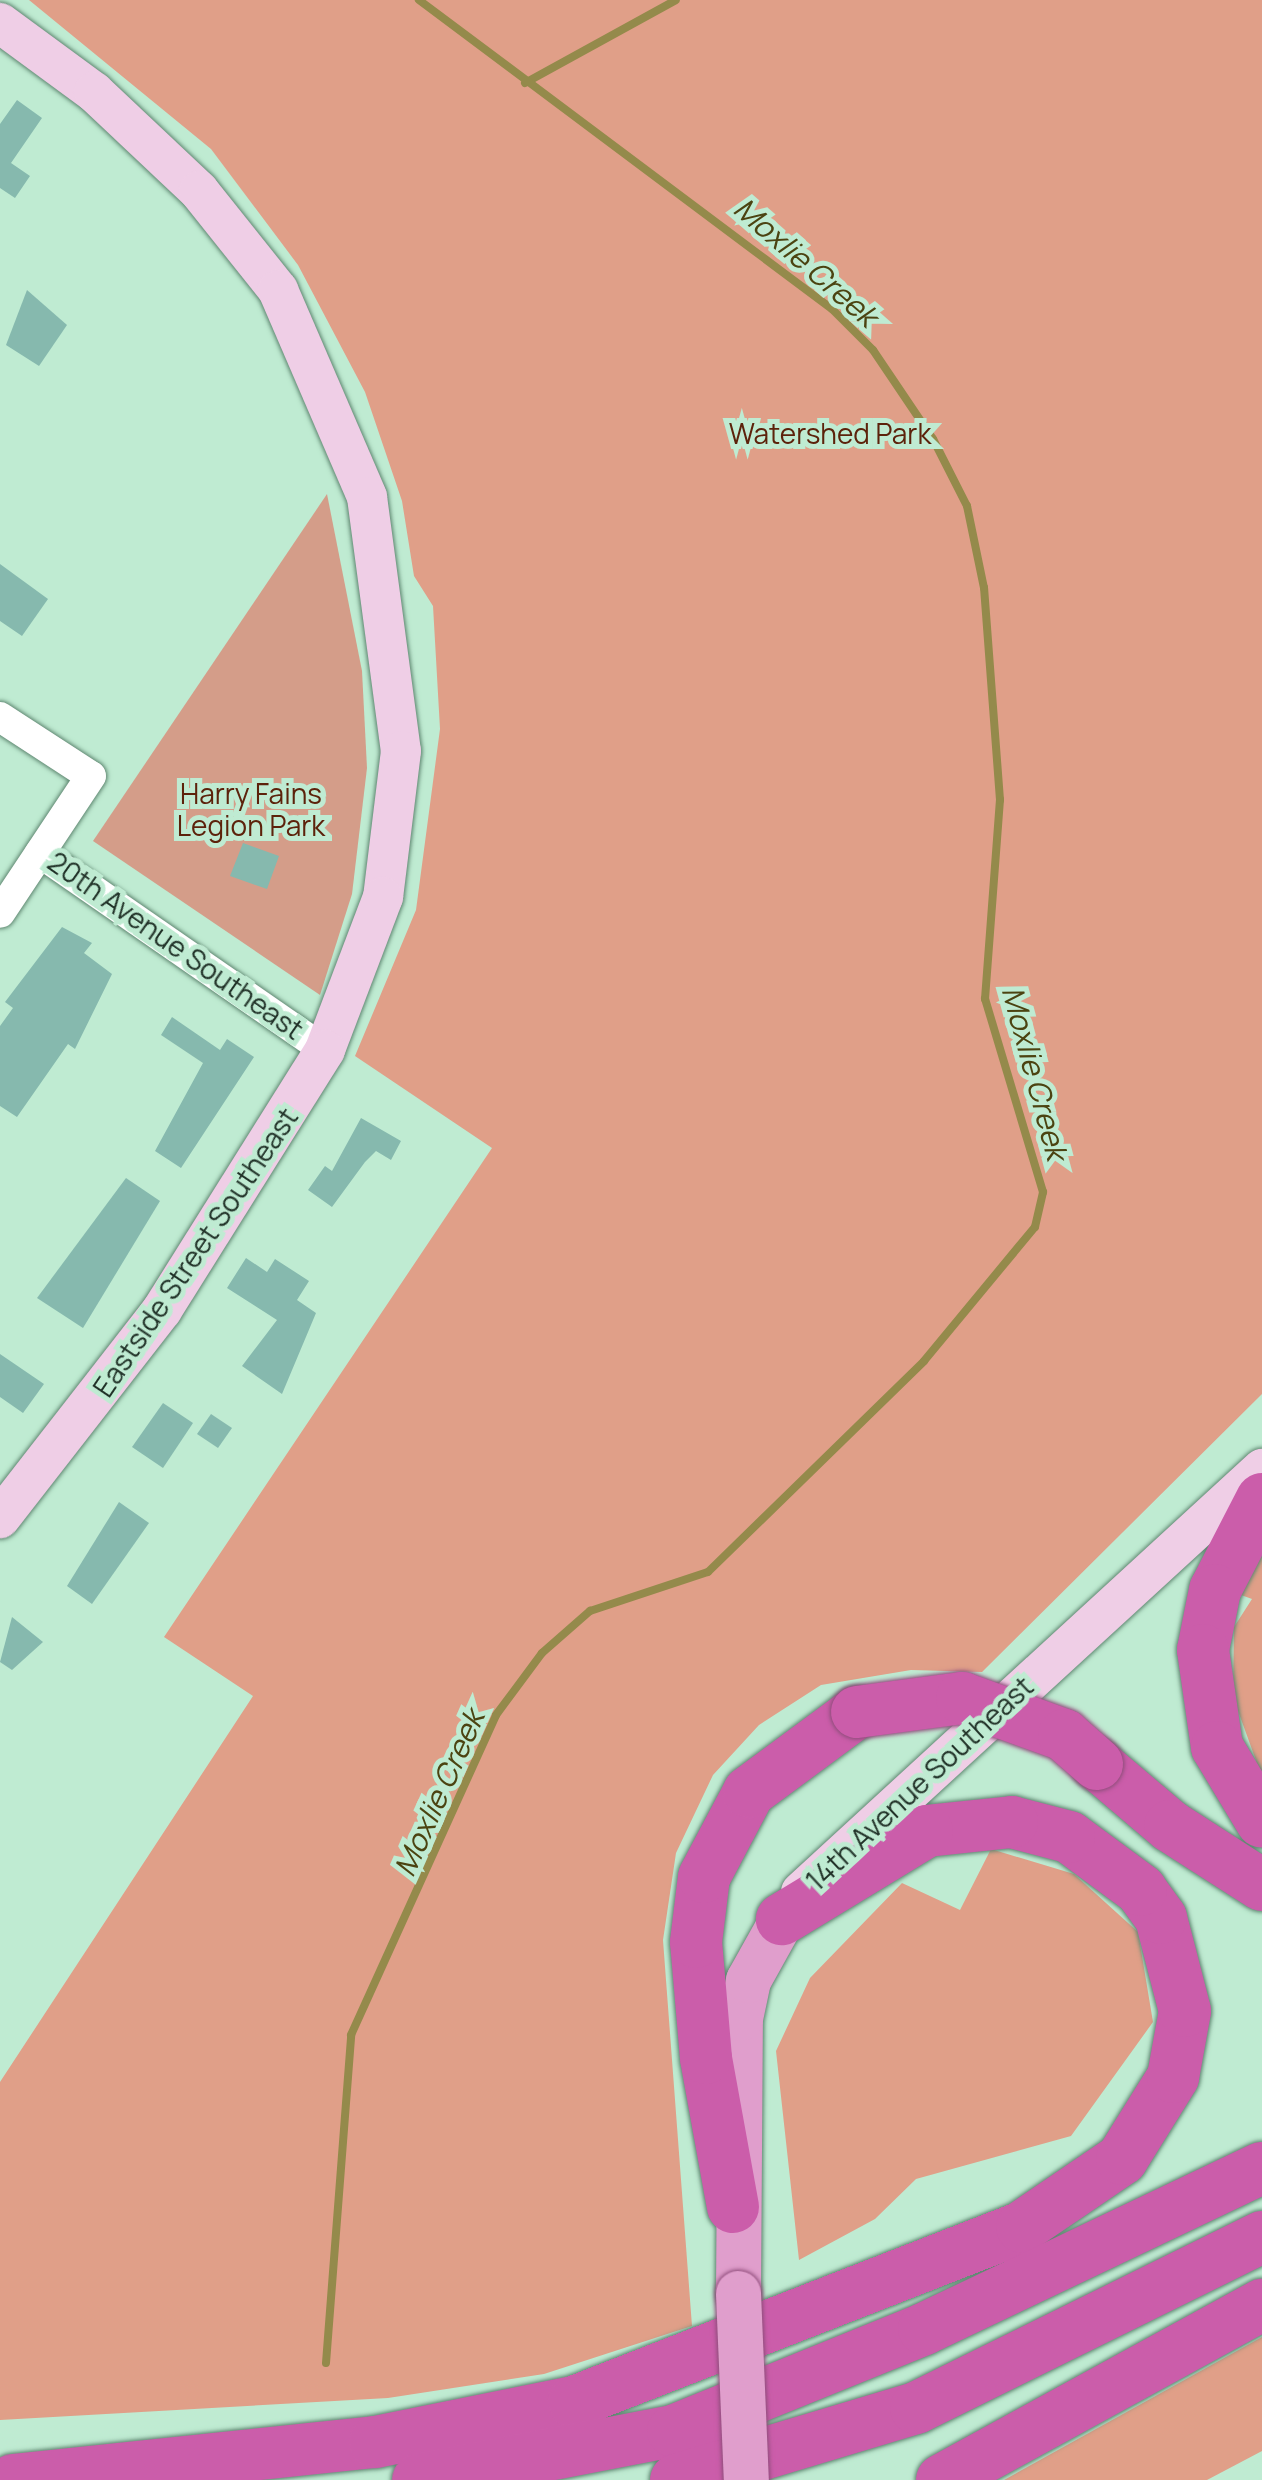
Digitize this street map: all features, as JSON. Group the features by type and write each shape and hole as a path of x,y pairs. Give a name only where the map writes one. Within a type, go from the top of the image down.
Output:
{"highway":[{"path":"1262,1499 1215,1590 1203,1650 1217,1747 1262,1822"},
{"path":"734,2208 706,2058 696,1942 704,1877 749,1792 857,1712 962,1698 1064,1735 1170,1826 1262,1885"},
{"path":"12,2480 376,2442 574,2402 1022,2227 1122,2160 1173,2077 1185,2010 1161,1918 1141,1890 1070,1837 1012,1822 927,1831 782,1919"},
{"path":"418,2480 673,2431 924,2329 1262,2168"},
{"path":"676,2480 916,2408 1262,2237"},
{"path":"942,2480 1262,2304"}],"main road":[{"name":"14th Avenue Southeast","path":"746,2480 734,2208 740,2018 748,1980 782,1919"}],"street":[{"name":"Eastside Street Southeast","path":"0,1518 173,1294 325,1050 383,896 397,822 394,648 367,497 278,290 200,191 94,92 3,32"},
{"name":"20th Avenue Southeast","path":"0,716 91,776 40,852 325,1050"},
{"path":"0,913 40,852"},
{"name":"14th Avenue Southeast","path":"782,1919 807,1884 1262,1469"}],"green space":[{"name":"Watershed Park","path":"29,0 1262,0 1262,1394 982,1672 911,1670 821,1685 759,1725 713,1775 676,1853 663,1940 692,2326 544,2374 388,2398 0,2420 0,2082 253,1696 164,1637 492,1148 355,1056 416,910 440,729 433,606 414,576 402,501 365,392 298,265 211,149"},
{"name":"Harry Fains Legion Park","path":"327,494 362,671 367,768 352,894 320,995 93,841"},
{"path":"1262,1520 1262,1777 1233,1697 1234,1627 1252,1599 1241,1595"},
{"path":"991,1849 1074,1874 1138,1932 1153,2022 1071,2136 916,2179 875,2219 799,2260 776,2051 810,1978 902,1883 960,1910"},
{"path":"1262,2337 1262,2451 1207,2480 1004,2480"}],"building":[{"path":"17,100 42,118 11,163 30,176 15,198 0,188 0,124"},
{"path":"27,290 67,325 39,366 6,345"},
{"path":"0,564 48,599 22,636 0,621"},
{"path":"243,843 279,856 267,889 230,876"},
{"path":"62,927 92,943 84,953 112,974 75,1049 68,1044 17,1117 0,1106 0,1026 13,1008 5,1002"},
{"path":"172,1017 220,1050 227,1039 254,1057 181,1168 155,1151 203,1063 161,1035"},
{"path":"361,1118 401,1141 391,1160 376,1151 332,1207 308,1190 325,1166 332,1171"},
{"path":"126,1178 160,1201 83,1328 37,1298"},
{"path":"246,1258 267,1272 275,1259 309,1281 297,1300 316,1313 282,1394 242,1366 277,1320 227,1288"},
{"path":"0,1354 44,1384 23,1413 0,1397"},
{"path":"163,1403 193,1423 163,1468 132,1447"},
{"path":"211,1414 232,1428 218,1448 197,1434"},
{"path":"119,1502 149,1523 92,1604 67,1586"},
{"path":"12,1617 43,1642 12,1670 0,1662"}],"waterway":[{"name":"Moxlie Creek","path":"326,2363 351,2035 496,1715 542,1653 590,1611 708,1572 924,1361 1035,1227 1043,1192 985,999 1000,800 984,588 967,506 933,439 873,350 832,309 419,0"},
{"path":"525,83 676,0"}]}
